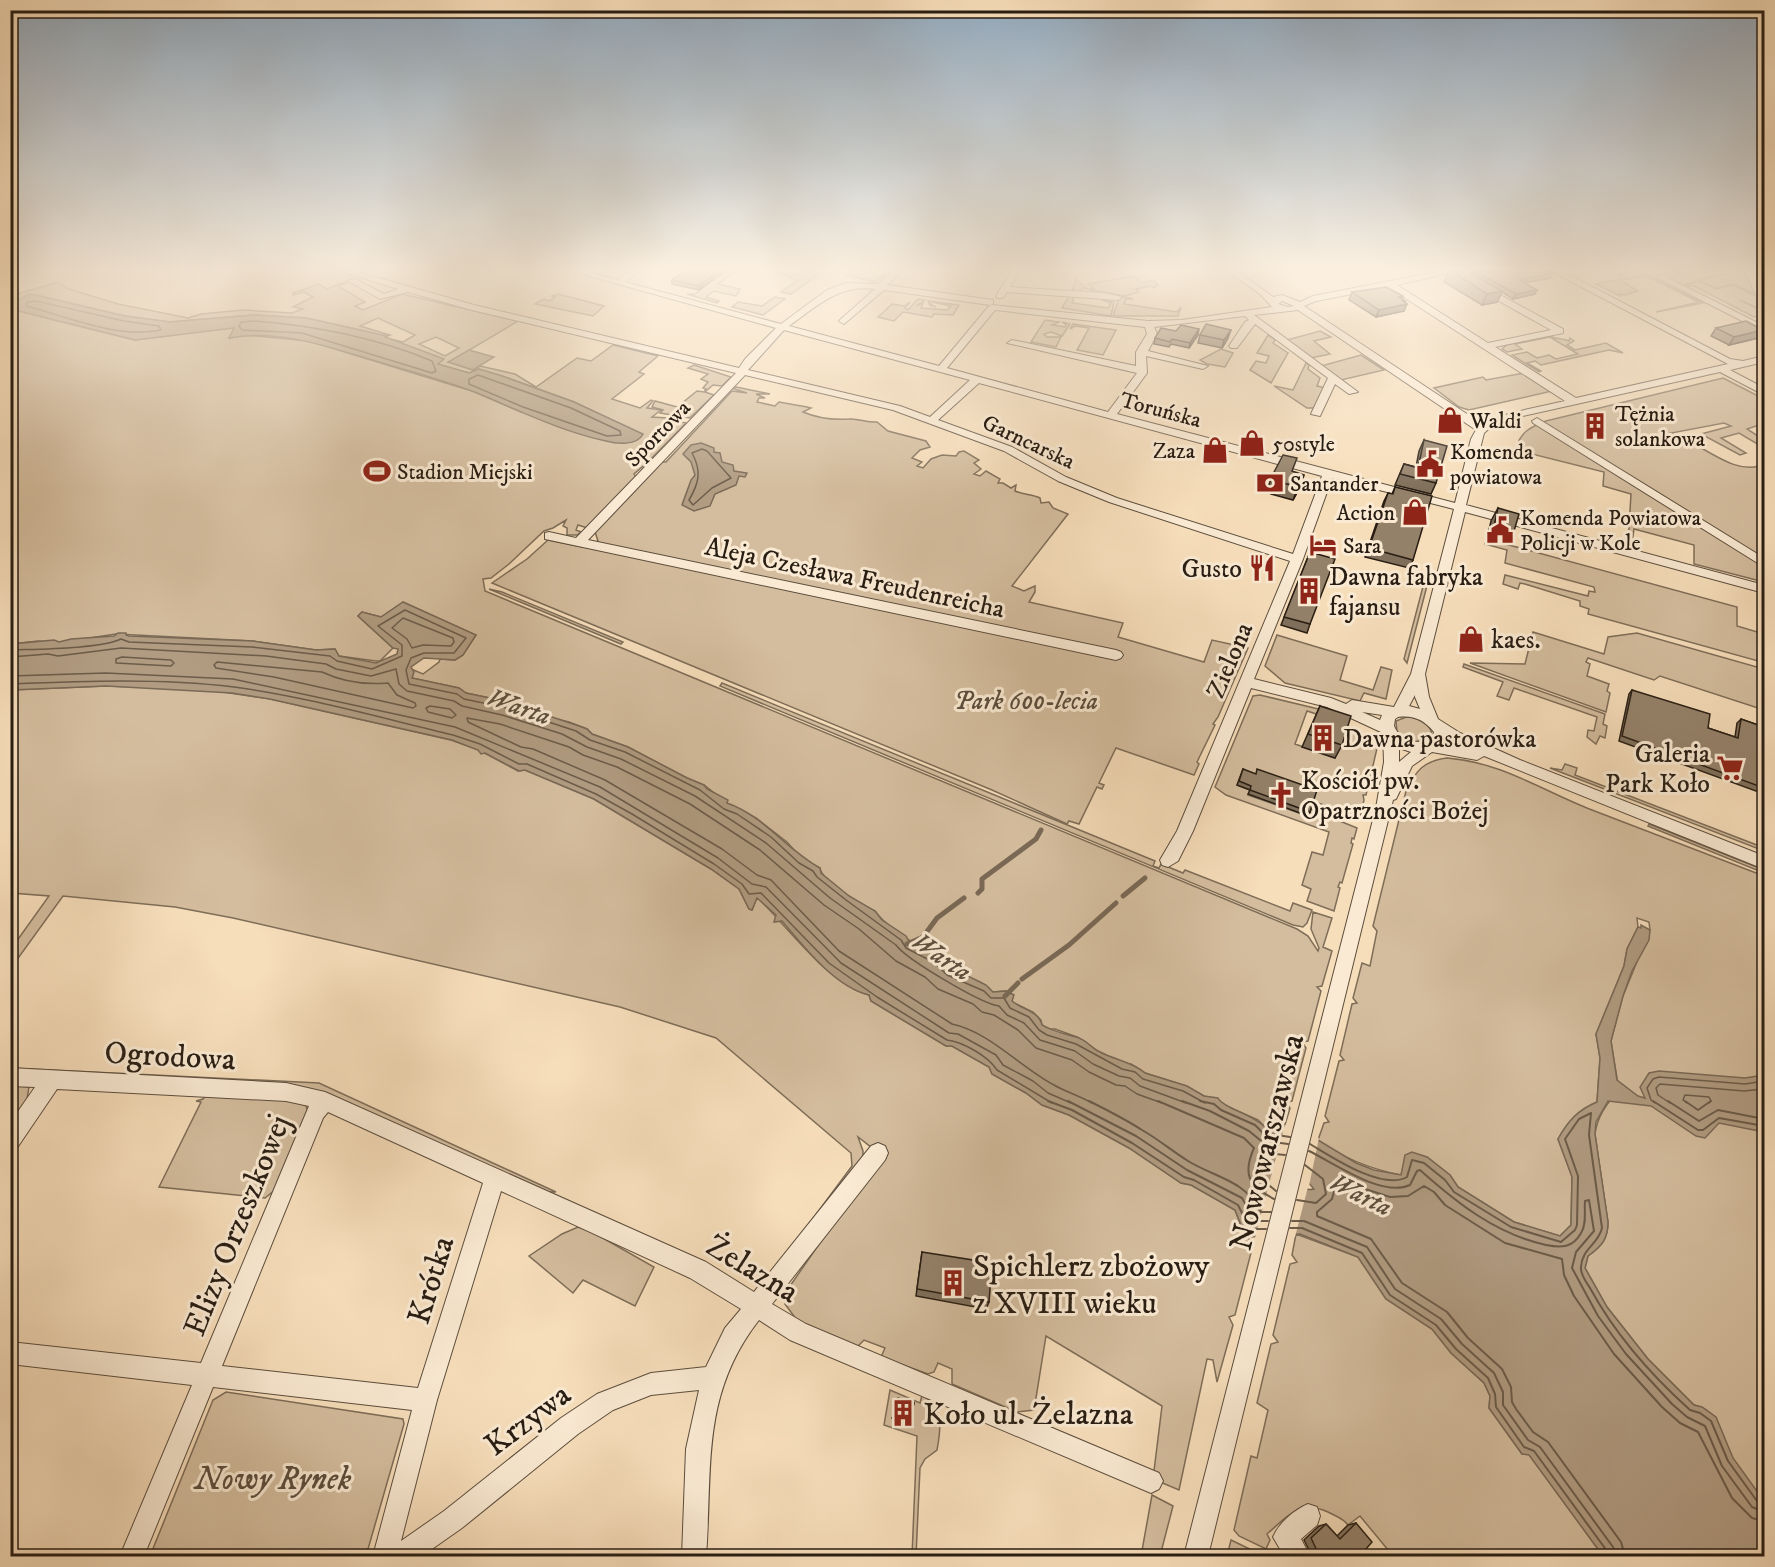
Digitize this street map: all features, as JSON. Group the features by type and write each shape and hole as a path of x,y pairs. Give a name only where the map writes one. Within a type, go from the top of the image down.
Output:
{"street":[{"name":"Garncarska","path":"629,344 741,372 866,399 932,420 1008,449 1062,479 1113,500 1297,558"},
{"name":"Sportowa","path":"549,536 579,542 765,344"},
{"name":"Toruńska","path":"845,344 1764,589"},
{"path":"941,370 962,344"},
{"path":"1016,344 1142,371"},
{"path":"1110,416 1142,371 1141,352 1146,344"},
{"path":"1286,344 1353,392"},
{"path":"1351,344 1482,429"},
{"path":"1484,344 1573,401"},
{"path":"1487,346 1496,344"},
{"path":"1686,344 1724,365 1764,392"},
{"path":"1141,352 1203,366"},
{"path":"1384,808 1392,758 1386,721 1405,704 1411,684 1418,674 1440,593 1476,439 1482,429 1504,418 1724,365 1764,353"},
{"path":"1724,365 1746,364 1764,359"},
{"path":"1316,414 1332,378"},
{"path":"932,420 976,380"},
{"path":"1537,421 1764,563"},
{"name":"Zielona","path":"1168,860 1185,831 1297,558 1328,474"},
{"name":"Aleja Czesława Freudenreicha","path":"585,543 1116,655"},
{"path":"1384,808 1406,763 1441,738 1422,697 1418,674"},
{"path":"1246,682 1331,703 1397,712 1413,711 1455,737 1515,764 1764,863"},
{"path":"1331,703 1389,732 1405,745 1455,749 1515,764"},
{"name":"Nowowarszawska","path":"1196,1557 1384,808"},
{"name":"Ogrodowa","path":"10,1077 286,1092 325,1101"},
{"path":"10,1141 52,1079"},
{"name":"Żelazna","path":"325,1101 698,1270 798,1332 1151,1481"},
{"name":"Elizy Orzeszkowej","path":"208,1374 316,1112 325,1101"},
{"path":"694,1557 699,1449 713,1378 733,1336 878,1153"},
{"name":"Krótka","path":"426,1400 495,1177"},
{"path":"10,1353 426,1400 385,1557"},
{"path":"132,1557 208,1374"},
{"name":"Krzywa","path":"401,1557 430,1538 562,1431 611,1400 647,1385 680,1379 713,1378"},
{"path":"1298,1557 1285,1537 1308,1516"}],"green space":[{"path":"10,344 319,344 475,392 521,412 643,435 574,402 502,376 479,369 469,373 437,364 443,359 404,344 419,344 445,356 459,348 451,344 479,344 449,362 473,370 480,366 515,374 536,387 577,358 591,361 613,345 658,356 639,372 644,374 612,399 640,408 651,400 653,401 647,408 661,410 652,417 669,418 686,423 634,474 636,477 587,528 578,525 576,530 581,532 577,535 567,535 567,528 563,526 566,520 544,531 509,564 491,578 483,579 485,591 1297,929 1308,936 1318,951 1319,948 1311,929 1313,912 1332,918 1323,947 1332,951 1322,986 1317,987 1321,991 1308,1041 1302,1042 1306,1048 1292,1101 1286,1102 1290,1108 1284,1128 1265,1127 1258,1120 1186,1086 1145,1073 1131,1064 1123,1063 1099,1052 1077,1037 1042,1025 1041,1020 1033,1012 1012,1001 1013,995 1006,991 992,992 979,982 950,970 938,958 895,930 875,911 835,886 820,868 802,859 787,842 756,818 727,803 704,785 628,747 592,734 587,729 569,722 504,701 466,693 459,688 412,678 411,669 423,674 440,659 455,660 463,655 476,635 403,602 381,617 362,612 358,616 393,648 380,661 339,656 335,649 316,650 253,641 116,634 56,643 38,641 11,644"},
{"path":"1042,344 1057,344 1056,347"},
{"path":"1080,344 1109,344 1103,355 1077,350"},
{"path":"1262,344 1275,344 1288,353 1271,383 1250,370 1256,361 1266,363 1269,356 1257,353"},
{"path":"1293,344 1318,344 1330,354 1311,358"},
{"path":"1508,344 1515,344 1522,349 1507,352 1502,349"},
{"path":"1562,344 1569,344 1575,350 1608,344 1623,353 1609,350 1541,365 1535,361 1527,363 1541,371 1539,372 1512,355 1527,352 1537,358 1549,355 1556,359 1578,354"},
{"path":"1221,349 1233,353 1225,367 1207,364 1200,360"},
{"path":"1361,355 1384,370 1341,380 1321,366"},
{"path":"1306,363 1309,365 1308,369 1320,378 1317,386 1325,388 1316,408 1307,408 1274,386 1293,390"},
{"path":"694,365 731,377 722,386 713,385 705,392 714,395 690,418 660,413 663,410 652,407 655,401 677,407 697,391 704,392 706,389 703,388 708,382 701,379 708,374 688,368"},
{"path":"1524,373 1552,391 1469,410 1459,407 1434,388 1483,377 1486,380"},
{"path":"1723,378 1764,399 1764,431 1756,426 1747,429 1764,440 1764,448 1739,433 1721,438 1746,453 1740,455 1701,434 1731,426 1724,423 1671,433 1681,439 1691,436 1707,445 1701,448 1729,463 1744,467 1759,466 1764,470 1764,582 1694,564 1694,545 1634,529 1632,543 1628,545 1631,494 1603,486 1604,472 1516,450 1523,434 1546,421"},
{"name":"Park 600-lecia","path":"736,387 770,394 756,394 765,398 759,398 757,402 775,406 779,402 807,407 811,408 803,412 826,418 877,422 888,431 926,441 930,447 920,450 912,458 922,462 917,466 923,468 931,459 942,455 956,456 959,452 964,451 979,460 974,463 981,469 974,474 980,476 986,471 1000,479 998,483 1011,488 1016,485 1015,491 1040,498 1041,503 1049,502 1053,508 1068,514 1012,586 1024,591 1035,586 1035,592 1029,602 1123,623 1118,637 1204,662 1212,640 1248,648 1213,724 1215,725 1197,762 1199,764 1194,775 1116,748 1099,783 1104,785 1102,789 1097,787 1079,824 1069,821 1067,824 992,790 492,583 527,559 548,540 582,547 598,541 595,532 662,462 666,462 732,391 747,393 734,389"},
{"path":"1487,539 1737,607 1737,626 1764,634 1764,652 1758,661 1588,614 1589,609 1580,606 1580,601 1525,584 1520,583 1518,589 1503,584 1505,575 1588,596 1589,591 1595,592 1594,587 1505,563 1507,550 1485,544"},
{"path":"1430,574 1407,663 1404,659 1426,575"},
{"path":"489,589 502,592 623,642 621,644"},
{"path":"1533,632 1604,654 1608,637 1637,633 1764,669 1764,710 1660,676 1654,680 1588,658 1586,662 1590,664 1587,676 1609,684 1607,691 1610,693 1606,712 1470,663 1525,664"},
{"path":"1277,635 1347,656 1340,680 1373,690 1381,667 1392,670 1386,699 1364,693 1360,701 1285,683 1265,666"},
{"path":"1464,664 1605,714 1603,724 1607,726 1605,738 1600,736 1596,744 1587,737 1588,730 1594,731 1597,717 1514,688 1509,700 1497,696 1503,682 1463,667"},
{"path":"722,683 1155,861 1153,866 1159,868 1161,864 1183,873 1185,870 1290,911 1293,903 1312,910 1307,923 1303,927 1293,925 720,686"},
{"path":"106,686 203,689 270,699 451,740 479,750 518,771 525,770 594,799 711,869 739,889 749,909 752,910 757,897 824,967 839,980 869,995 871,1001 946,1046 952,1046 989,1067 992,1074 1042,1105 1069,1115 1129,1148 1181,1183 1191,1185 1235,1210 1242,1228 1253,1245 1235,1315 1229,1317 1233,1325 1217,1382 1213,1360 1207,1359 1179,1490 1153,1479 1162,1406 1046,1336 1034,1410 1017,1412 952,1384 952,1369 938,1363 934,1372 928,1374 881,1357 885,1348 864,1340 857,1347 799,1323 785,1304 790,1286 881,1155 858,1137 863,1151 863,1161 785,1256 852,1166 851,1153 716,1038 620,1007 233,918 175,907 63,896 11,968 11,949 49,896 11,893 11,690"},
{"path":"1260,695 1331,712 1329,718 1307,711 1295,744 1335,758 1344,729 1379,740 1366,795 1363,795 1360,817 1312,801 1259,774 1242,774 1237,785 1250,790 1248,795 1308,816 1310,809 1357,828 1354,839 1352,838 1351,843 1353,844 1342,883 1340,882 1338,887 1340,888 1334,911 1307,901 1311,889 1302,885 1312,852 1323,855 1329,832 1226,795 1215,787 1253,696"},
{"path":"1409,716 1427,725 1432,736 1430,739 1414,742 1397,733 1396,721"},
{"path":"1447,758 1486,765 1504,771 1592,810 1764,876 1764,1501 1733,1459 1715,1419 1703,1408 1694,1405 1648,1359 1607,1307 1585,1268 1588,1256 1603,1242 1608,1228 1595,1134 1602,1112 1617,1093 1611,1041 1623,996 1650,930 1649,922 1637,918 1638,927 1627,949 1624,966 1596,1034 1600,1058 1597,1102 1574,1117 1558,1139 1572,1176 1571,1225 1560,1236 1514,1222 1458,1187 1450,1175 1427,1157 1404,1167 1401,1175 1358,1162 1318,1140 1324,1123 1329,1122 1325,1116 1339,1061 1344,1060 1340,1055 1352,1004 1357,1003 1353,998 1362,963 1370,966 1377,931 1373,926 1406,791 1417,772 1432,761"},
{"path":"1565,764 1577,768 1575,775 1762,847 1764,851 1550,768 1562,770"},
{"path":"1649,824 1764,870 1764,873 1648,826"},
{"path":"11,1068 319,1083 556,1192 547,1192 358,1107"},
{"path":"11,1085 29,1087 27,1099 11,1125"},
{"path":"206,1095 294,1097 305,1104 308,1111 275,1190 265,1198 159,1187 201,1102 196,1101 203,1099"},
{"path":"578,1227 594,1233 654,1267 635,1306 583,1280 573,1293 529,1256 562,1234"},
{"path":"1296,1234 1358,1257 1386,1299 1432,1329 1451,1353 1484,1383 1490,1396 1489,1408 1522,1454 1529,1454 1603,1556 1393,1556 1360,1516 1348,1525 1328,1512 1309,1507 1295,1511 1267,1534 1270,1540 1266,1549 1239,1536 1234,1530 1251,1456 1257,1458 1268,1410 1257,1403 1271,1344 1278,1342 1273,1335 1290,1264 1297,1262 1292,1255"},
{"path":"890,1390 920,1403 922,1395 934,1406 939,1419 937,1450 925,1459 920,1468 916,1556 912,1556 917,1436 884,1425"},
{"name":"Nowy Rynek","path":"226,1392 403,1419 404,1424 366,1556 150,1556 213,1400"},
{"path":"1152,1495 1173,1506 1160,1556 1141,1556"},
{"path":"1231,1540 1260,1554 1260,1556 1227,1556"}],"water":[{"path":"316,344 404,344 444,359 438,364 469,373 479,369 502,376 574,402 643,434 636,441 626,443 590,437 448,383"},
{"path":"469,350 494,357 473,370 448,362"},
{"path":"701,443 714,448 714,452 720,453 722,462 733,465 734,471 747,473 745,477 739,476 736,485 715,494 710,506 694,511 682,505 695,475 691,462 683,454 691,445"},
{"name":"Warta","path":"403,602 476,635 463,655 455,660 424,658 411,667 414,672 412,678 459,688 466,693 504,701 579,726 592,734 628,747 704,785 707,789 728,800 727,803 764,825 820,868 821,873 849,896 875,911 882,920 906,936 910,943 941,958 951,971 958,971 986,985 993,992 1006,991 1014,995 1012,1001 1034,1013 1042,1025 1080,1038 1100,1052 1135,1066 1145,1073 1187,1086 1204,1096 1218,1098 1221,1102 1265,1127 1284,1128 1318,1140 1356,1163 1374,1170 1401,1175 1405,1155 1412,1152 1427,1157 1450,1175 1458,1187 1514,1222 1560,1236 1571,1225 1572,1177 1558,1139 1574,1117 1597,1102 1600,1058 1596,1034 1624,966 1627,949 1638,927 1641,928 1641,925 1650,930 1649,940 1632,971 1623,996 1611,1041 1617,1080 1638,1096 1645,1098 1640,1087 1649,1073 1659,1071 1745,1078 1764,1075 1764,1132 1719,1123 1705,1138 1696,1136 1651,1106 1608,1101 1596,1122 1595,1134 1608,1228 1603,1242 1588,1256 1585,1268 1607,1307 1648,1359 1694,1405 1702,1407 1716,1417 1733,1458 1764,1501 1764,1556 1603,1556 1529,1455 1522,1454 1489,1408 1490,1396 1484,1383 1451,1353 1432,1329 1386,1299 1358,1257 1300,1234 1249,1237 1242,1228 1235,1210 1191,1185 1181,1183 1129,1148 1069,1115 1042,1105 992,1074 989,1067 952,1046 946,1046 871,1001 869,995 844,984 821,965 782,921 774,922 776,915 757,898 752,910 749,909 739,889 711,869 594,799 525,770 519,771 485,753 481,754 478,750 452,740 270,699 232,693 106,686 11,690 11,644 54,640 59,642 126,633 129,636 253,641 316,650 335,649 339,656 376,663 397,654 398,649 393,648 358,616 362,612 381,617","holes":["1274,1166 1307,1181 1314,1189 1289,1183 1276,1176 1269,1167"]}],"pier":[{"path":"1285,1125 1319,1138 1309,1186 1273,1169"},
{"path":"1273,1169 1308,1187 1295,1237 1255,1238"}],"building":[{"path":"1424,440 1447,446 1436,483 1400,474 1404,464 1418,468"},
{"path":"1283,455 1297,458 1292,471 1304,475 1298,487 1276,481 1278,476 1273,474"},
{"path":"1395,487 1432,496 1413,560 1369,548 1388,493 1393,494"},
{"path":"1498,508 1519,514 1514,531 1494,526"},
{"name":"Dawna fabryka fajansu","path":"1310,552 1335,559 1310,624 1284,617"},
{"name":"Galeria Park Koło","path":"1632,690 1710,714 1708,728 1738,738 1741,719 1764,727 1764,788 1622,736"},
{"path":"1320,706 1351,716 1342,745 1308,734"},
{"name":"Kościół pw. Opatrzności Bożej","path":"1243,769 1256,774 1257,769 1317,790 1310,812 1250,790 1251,786 1239,781"},
{"name":"Spichlerz zbożowy z XVIII wieku","path":"922,1252 992,1263 989,1302 917,1289"},
{"name":"Koło ul. Żelazna","path":"898,1398 914,1403 909,1422 893,1416"},
{"path":"1356,1523 1372,1542 1359,1557 1320,1557 1311,1538 1326,1524 1340,1539"}],"waterway":[{"path":"978,893 982,889 982,879 1036,839 1041,830"},
{"path":"1123,896 1145,878"},
{"name":"Warta","path":"907,944 923,937 937,918 964,898"},
{"path":"1022,979 1069,945 1116,903"},
{"path":"1005,996 1018,983"}],"place":[{"name":"Waldi","path":"1450,420"},
{"name":"Tężnia solankowa","path":"1595,426"},
{"name":"50style","path":"1252,443"},
{"name":"Zaza","path":"1215,450"},
{"name":"Komenda powiatowa","path":"1430,464"},
{"name":"Stadion Miejski","path":"377,471"},
{"name":"Santander","path":"1270,483"},
{"name":"Action","path":"1415,512"},
{"name":"Komenda Powiatowa Policji w Kole","path":"1500,530"},
{"name":"Sara","path":"1323,545"},
{"name":"Gusto","path":"1262,568"},
{"name":"Dawna fabryka fajansu","path":"1309,591"},
{"name":"kaes.","path":"1471,639"},
{"name":"Dawna pastorówka","path":"1323,738"},
{"name":"Galeria Park Koło","path":"1730,768"},
{"name":"Kościół pw. Opatrzności Bożej","path":"1281,795"},
{"name":"Spichlerz zbożowy z XVIII wieku","path":"953,1283"},
{"name":"Koło ul. Żelazna","path":"903,1413"}]}
